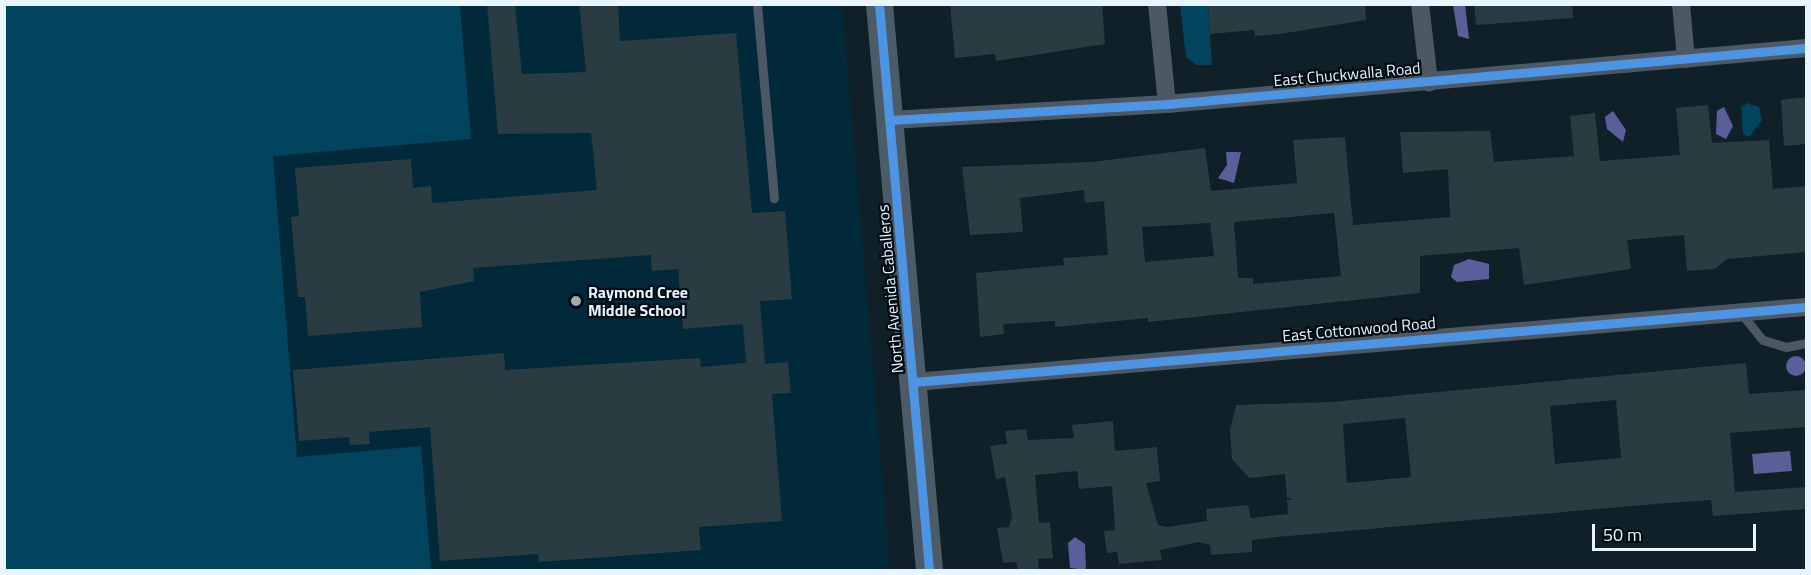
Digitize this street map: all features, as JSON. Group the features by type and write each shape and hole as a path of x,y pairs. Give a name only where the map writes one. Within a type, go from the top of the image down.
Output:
{"street":[{"name":"North Avenida Caballeros","path":"879,4 929,570"},
{"path":"1157,4 1167,104"},
{"path":"1419,4 1429,82"},
{"path":"1681,4 1686,59"},
{"name":"East Chuckwalla Road","path":"890,120 1167,104 1806,48"},
{"name":"East Cottonwood Road","path":"914,382 1806,307"}],"lane":[{"path":"757,4 774,198"},
{"path":"1740,312 1762,340 1786,347 1806,344"}],"shaded area":[{"path":"4,5 460,5 471,139 273,156 297,457 421,446 431,570 5,570"},
{"name":"Raymond Cree Middle School","path":"460,5 842,5 890,570 431,570 420,446 297,457 273,155 471,139"},
{"path":"1180,5 1208,5 1212,65 1196,65 1186,57"},
{"path":"1453,5 1465,5 1469,39 1458,36"},
{"path":"1748,103 1759,107 1762,120 1749,137 1743,134 1741,107"},
{"path":"1724,107 1733,126 1726,139 1716,134 1717,111"},
{"path":"1613,111 1626,130 1623,142 1607,129 1605,117"},
{"path":"1226,152 1241,152 1234,183 1218,178 1227,165"},
{"path":"1469,259 1489,264 1489,279 1457,282 1451,277 1454,265"},
{"path":"1796,356 1803,359 1806,366 1803,373 1796,376 1789,373 1786,366 1789,359"},
{"path":"1790,451 1792,471 1754,474 1752,454"},
{"path":"1075,537 1085,544 1086,570 1070,568 1068,543"}],"building":[{"path":"487,4 515,4 522,74 586,72 579,4 618,4 620,41 736,33 752,213 785,211 792,299 760,301 765,364 788,362 791,393 772,394 782,521 699,527 701,550 539,562 538,554 440,561 430,427 369,432 370,444 350,445 349,437 299,441 293,370 504,353 505,370 700,358 701,367 746,363 743,324 683,329 678,269 652,271 651,255 473,268 474,281 420,292 422,327 308,336 305,297 298,297 291,217 299,216 295,168 411,159 413,188 431,186 432,203 597,190 591,133 498,134"},
{"path":"950,4 1102,4 1105,44 996,61 995,54 955,58"},
{"path":"1208,4 1365,4 1366,20 1280,34 1255,36 1254,30 1210,34"},
{"path":"1474,4 1572,4 1573,18 1476,25"},
{"path":"1806,97 1806,144 1784,146 1781,100"},
{"path":"1708,105 1712,143 1769,140 1773,189 1806,186 1806,252 1727,259 1715,269 1687,271 1684,235 1627,240 1631,269 1524,285 1519,248 1420,256 1420,293 1148,322 1148,318 1055,327 1055,321 1003,324 1004,334 980,337 976,273 1064,265 1063,258 1108,255 1104,201 1085,203 1084,190 1020,198 1023,232 970,235 962,167 1092,162 1205,148 1211,191 1297,183 1293,140 1345,137 1353,225 1450,217 1448,169 1403,173 1400,132 1490,131 1494,162 1574,156 1570,116 1595,113 1600,161 1680,155 1676,108","holes":["1334,213 1341,276 1253,284 1253,278 1238,278 1234,222","1210,223 1214,256 1145,262 1142,227"]},
{"path":"1746,363 1749,394 1806,390 1806,427 1730,433 1735,492 1806,487 1806,509 1713,516 1711,500 1655,504 1277,537 1252,540 1252,552 1211,555 1210,545 1199,542 1160,550 1162,560 1119,564 1117,552 1107,553 1104,531 1115,530 1112,486 1079,489 1077,471 1035,475 1039,523 1050,522 1053,558 1038,559 1039,570 1018,570 1016,562 1003,563 997,528 1009,527 1012,516 1005,477 996,479 990,446 1007,444 1005,431 1026,429 1028,440 1074,438 1072,425 1113,421 1115,451 1157,447 1160,481 1146,483 1158,525 1167,527 1207,521 1206,509 1248,505 1251,518 1288,514 1287,500 1293,500 1287,497 1285,474 1249,478 1232,459 1230,430 1236,405 1331,402","holes":["1616,400 1621,458 1555,464 1550,406","1405,418 1411,477 1347,483 1343,424"]}],"cycle path":[{"path":"879,4 929,570"},
{"path":"890,120 1167,104 1806,48"},
{"path":"914,382 1806,307"}],"place":[{"name":"Raymond Cree Middle School","path":"576,301"}]}
